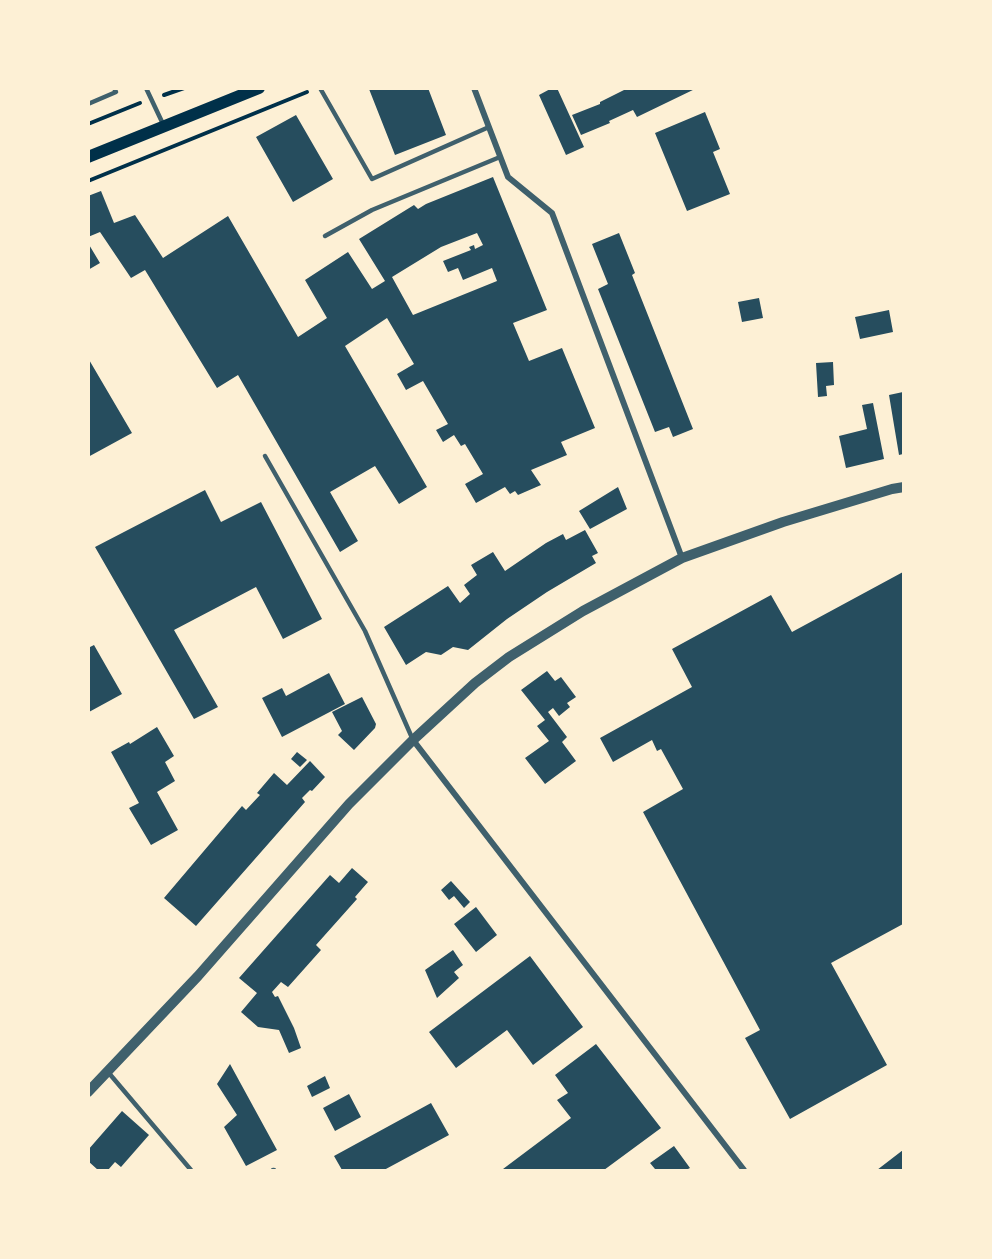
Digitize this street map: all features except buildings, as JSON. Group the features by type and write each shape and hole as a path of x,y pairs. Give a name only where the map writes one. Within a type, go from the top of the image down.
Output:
{"main road":[{"path":"88,157 254,90"}],"street":[{"path":"474,88 507,177 552,213 682,558"},
{"path":"88,1092 198,976 349,804 475,682 509,657 583,610 682,558 783,522 903,487"},
{"path":"413,740 744,1170"}],"lane":[{"path":"88,104 116,92 114,88"},
{"path":"146,88 164,126"},
{"path":"320,88 372,179 489,127"},
{"path":"325,236 372,210 500,157"},
{"path":"266,456 365,631 413,740"},
{"path":"108,1072 191,1170"}],"path":[{"path":"88,181 315,88"}]}
